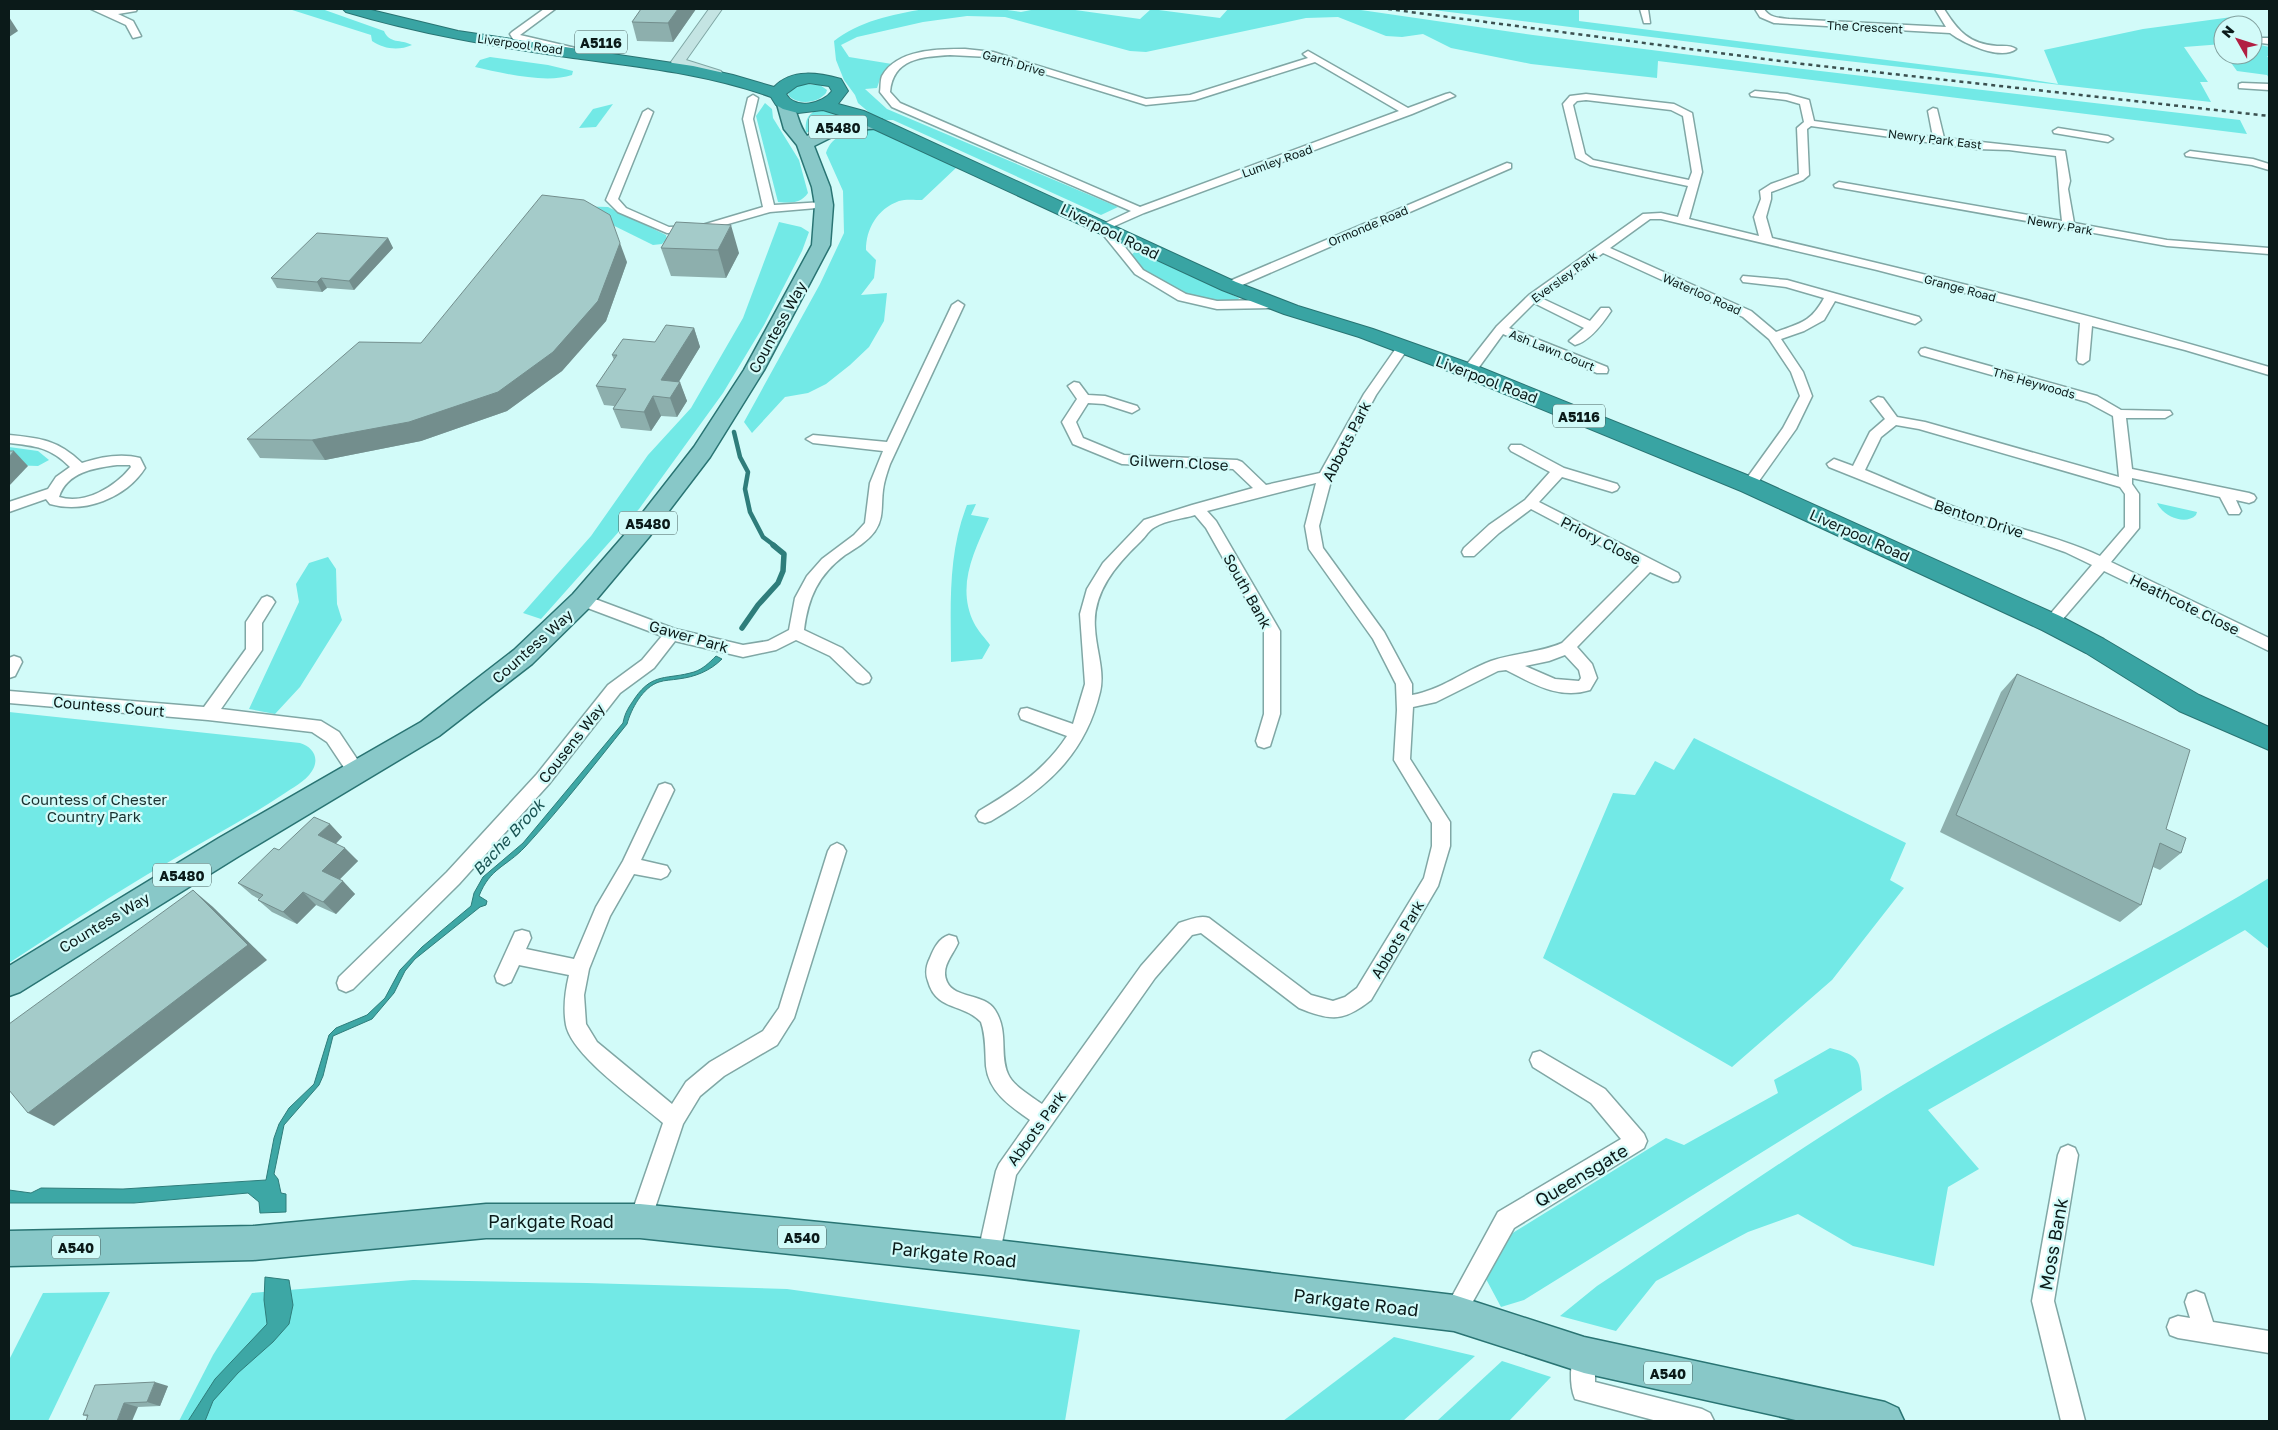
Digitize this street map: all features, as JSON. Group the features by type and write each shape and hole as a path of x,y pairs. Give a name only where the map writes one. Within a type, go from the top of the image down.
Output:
{"highway":[{"name":"Liverpool Road","path":"351,9 438,32 716,74 781,99"},
{"name":"Liverpool Road","path":"426,13 472,22"},
{"name":"Liverpool Road","path":"500,27 683,54 720,61 766,77 792,82"},
{"name":"A5116","path":"792,82 809,78 829,80 838,86 838,94"},
{"path":"781,99 781,88 792,82"},
{"name":"Liverpool Road","path":"838,94 867,119"},
{"path":"815,106 838,94"},
{"name":"A5116","path":"781,99 815,106"},
{"name":"Liverpool Road","path":"815,106 867,119 1103,227 1165,258 1274,304 1366,332 1403,348 1469,371 1749,485 2051,623 2095,646 2189,703 2269,739"}],"main road":[{"name":"Countess Way","path":"9,982 229,847 357,774 430,728 481,691 522,657 582,600 641,531 702,452 754,370 821,245 824,205 821,187 805,144 792,129 781,99"},
{"name":"A5480","path":"792,129 815,106"},
{"name":"A5480","path":"805,144 828,130 867,119"},
{"name":"Parkgate Road","path":"9,1249 253,1242 328,1237 486,1221 640,1221 988,1257 1454,1313 1584,1355 1885,1421"}],"street":[{"path":"96,9 130,23 136,36"},
{"path":"108,13 133,9"},
{"path":"130,23 138,9"},
{"path":"550,9 515,34 520,39 587,54"},
{"path":"715,9 678,62 716,74"},
{"path":"1644,9 1647,21"},
{"name":"The Crescent","path":"1760,9 1763,15 1774,20 1789,22 1952,30"},
{"path":"1940,9 1952,30 1968,43 1983,48 2011,49"},
{"name":"Garth Drive","path":"1140,211 896,105 886,92 886,78 896,66 918,56 944,51 969,51 990,54 1122,96 1146,102 1169,102 1192,98 1312,56 1408,112"},
{"path":"2242,86 2265,85"},
{"path":"1755,94 1787,97 1805,102 1809,123 1802,128 1804,175 1797,180 1772,185 1765,191 1766,199 1760,217 1766,239"},
{"name":"Lumley Road","path":"1103,227 1140,211 1450,96"},
{"path":"1683,220 1695,184 1697,172 1688,115 1683,110 1674,107 1586,97 1574,98 1568,104 1580,156 1590,162 1695,184"},
{"path":"753,98 748,119 769,209"},
{"path":"1933,110 1939,140"},
{"path":"648,112 612,200 622,210 643,221 667,230 700,229 769,209 824,205"},
{"name":"Newry Park East","path":"1809,123 1939,140 2061,153"},
{"path":"2069,227 2063,189 2066,181 2057,128 2108,139"},
{"path":"2190,154 2246,161 2269,167"},
{"path":"2211,158 2218,169"},
{"name":"Ormonde Road","path":"1230,286 1507,166"},
{"name":"Newry Park","path":"1839,185 1853,183 2069,227 2167,243 2269,251"},
{"name":"Grange Road","path":"1647,216 1661,216 1683,220 1879,266 2190,347 2269,371"},
{"name":"Eversley Park","path":"1469,371 1501,329 1532,298 1647,216"},
{"path":"1103,227 1138,272 1182,297 1217,305 1274,304"},
{"name":"Waterloo Road","path":"1603,249 1747,314 1774,337 1797,372 1806,396 1789,429 1749,485"},
{"path":"1747,279 1760,279 1787,284 1915,320"},
{"path":"1774,337 1800,328 1820,318 1831,296"},
{"path":"1532,298 1592,327"},
{"path":"863,678 836,652 796,633 799,609 805,589 813,576 837,554 857,542 871,526 876,512 876,490 891,446 958,305"},
{"path":"1575,341 1592,327 1605,311"},
{"path":"2083,360 2086,321"},
{"name":"Ash Lawn Court","path":"1501,329 1602,370"},
{"name":"Abbots Park","path":"988,1257 1006,1171 1148,972 1186,929 1203,924 1306,1002 1333,1010 1351,1004 1364,994 1432,880 1441,846 1441,822 1402,760 1404,684 1379,636 1316,549 1312,526 1325,477 1370,394 1403,348"},
{"name":"The Heywoods","path":"1925,352 2092,399 2119,414 2165,414"},
{"path":"1942,372 1947,358"},
{"path":"1074,386 1084,399 1105,400 1132,409"},
{"name":"Gilwern Close","path":"1084,399 1068,422 1078,441 1122,459 1237,465 1263,490"},
{"path":"1878,401 1893,420 1920,424 2125,478 2250,498"},
{"path":"2051,623 2100,563 2132,528 2132,494 2125,478 2119,414"},
{"path":"1857,472 1875,435 1893,420"},
{"path":"813,438 891,446"},
{"path":"9,439 49,444 58,448 79,468"},
{"path":"1516,448 1559,471 1612,487"},
{"path":"9,507 52,492 58,483 79,468 116,460 135,461 138,468 132,476 108,492 82,502 71,504 55,501 52,497 52,492"},
{"name":"Benton Drive","path":"1834,464 1964,516 2053,542 2100,563"},
{"path":"1469,552 1494,529 1530,503 1559,471"},
{"path":"985,816 1019,796 1054,768 1078,733 1093,690 1092,659 1087,626 1092,593 1114,557 1149,524 1197,508 1263,490 1325,477"},
{"path":"2226,494 2234,511"},
{"name":"Priory Close","path":"1530,503 1673,576"},
{"name":"South Bank","path":"1197,508 1211,525 1272,631 1272,714 1264,742"},
{"name":"Heathcote Close","path":"2100,563 2269,645"},
{"path":"1405,702 1430,698 1495,666 1549,654 1568,647 1648,564"},
{"name":"Gawer Park","path":"582,600 672,634 743,652 771,646 796,633"},
{"path":"208,714 254,650 254,622 267,602"},
{"name":"Cousens Way","path":"346,983 388,944 453,878 543,779 614,689 648,664 672,634"},
{"path":"1506,663 1556,686 1572,689 1584,686 1589,678 1586,668 1568,647"},
{"name":"Countess Court","path":"9,697 208,714 315,726 333,737 357,774"},
{"path":"1027,714 1078,733"},
{"path":"665,790 629,866 602,913 580,969 574,995 576,1026 590,1049 674,1118"},
{"path":"640,1221 674,1118 693,1089 717,1069 770,1038 788,1012 837,851"},
{"path":"629,866 661,871"},
{"path":"949,943 942,951 935,969 936,981 940,990 950,998 976,1006 988,1015 993,1028 999,1079 1011,1093 1044,1118"},
{"path":"504,976 518,947 580,969"},
{"name":"Queensgate","path":"1454,1313 1506,1220 1637,1142 1598,1096 1540,1060"},
{"name":"Moss Bank","path":"2068,1154 2043,1301 2073,1421"},
{"path":"2196,1302 2205,1332"},
{"path":"2178,1327 2269,1342"},
{"path":"1584,1355 1583,1391 1702,1421"}],"green space":[{"path":"289,9 322,9 384,31 392,40 412,45 402,48 381,46 372,41 371,35"},
{"path":"923,9 1000,9 1021,12 1036,9 1068,9 1140,19 1151,9 1220,18 1228,9 1354,9 1533,35 1786,67 2240,120 2247,134 1658,61 1657,78 1531,64 1451,48 1423,34 1402,37 1386,36 1338,17 1306,18 1146,52 1130,51 1005,17 967,16 923,22 857,37 841,45 849,57 892,64 881,76 877,88 865,89 887,109 1118,207 1101,215 893,120 878,120 858,103 855,95 844,80 836,60 834,41 854,28 865,24 888,16"},
{"path":"1425,9 1579,9 1579,21 1990,73 2058,84 2044,50 2143,29 2213,20 2213,45 2184,47 2208,82 2200,82 2211,102 1829,59"},
{"path":"2263,46 2269,47 2269,56 2267,56 2269,59 2269,78 2267,75 2237,71 2233,65 2263,65"},
{"path":"490,57 548,65 573,71 572,75 537,78 511,75 475,67 480,60"},
{"path":"806,84 820,85 827,90 826,93 818,99 809,102 794,100 790,97 788,94 794,87"},
{"path":"765,103 772,109 773,118 799,160 808,193 798,201 778,202 756,116"},
{"path":"613,104 596,127 579,128 593,109"},
{"path":"818,109 826,109 850,118 830,122 806,133 808,118 811,113"},
{"path":"856,130 874,130 958,166 922,200 901,200 891,205 879,214 871,227 866,250 876,260 874,278 861,295 887,293 884,321 869,347 826,384 808,393 785,397 752,433 744,422 820,284 844,233 843,191 826,153 834,140"},
{"path":"574,206 608,207 666,235 667,239 662,244 653,245"},
{"path":"779,222 801,227 809,232 802,251 764,325 723,393 639,509 541,619 523,613 591,536 648,455 691,408 743,318"},
{"path":"1136,251 1239,298 1237,302 1208,299 1164,284 1140,266 1131,255"},
{"path":"9,447 38,451 49,460 38,466 9,465"},
{"path":"2157,503 2197,512 2196,515 2186,520 2175,518 2164,512"},
{"path":"976,504 971,515 989,518 969,569 967,596 974,623 990,645 982,659 951,662 951,602 956,543 967,505"},
{"path":"328,557 336,569 337,604 342,620 300,687 275,714 249,709 299,602 296,584 309,563"},
{"name":"Countess of Chester Country Park","path":"9,712 300,743 312,750 315,762 312,771 302,782 254,813 127,887 9,963"},
{"path":"1694,738 1906,843 1890,880 1904,888 1832,980 1732,1067 1543,958 1613,793 1635,795 1655,761 1674,770"},
{"path":"2269,878 2269,949 2245,930 1928,1110 1979,1169 1948,1187 1934,1266 1853,1246 1798,1214 1748,1232 1656,1281 1616,1331 1560,1316 1597,1286 1862,1110 1952,1056 2191,924"},
{"path":"1830,1048 1848,1054 1857,1060 1861,1071 1862,1090 1524,1300 1501,1307 1486,1279 1500,1248 1511,1234 1666,1138 1684,1145 1778,1093 1774,1080"},
{"path":"413,1280 787,1289 1080,1330 1065,1421 179,1421 213,1355 252,1293"},
{"path":"110,1292 48,1421 9,1421 9,1360 43,1293"},
{"path":"1394,1337 1475,1356 1403,1421 1283,1421"},
{"path":"1502,1361 1551,1377 1509,1421 1437,1421"}],"shaded area":[{"path":"716,656 722,659 702,673 659,682 648,689 635,705 627,724 564,802 525,847 488,879 479,896 487,901 486,905 480,907 415,959 405,971 394,993 372,1019 333,1036 319,1085 284,1125 274,1174 278,1179 281,1193 286,1194 286,1212 260,1213 259,1202 248,1193 134,1203 9,1203 9,1190 31,1193 41,1188 123,1189 266,1180 274,1138 279,1124 289,1108 314,1084 329,1035 336,1028 367,1015 385,998 400,970 422,947 471,906 474,893 483,877 523,843 623,723 635,698 648,684 661,678 697,671 706,666"},
{"path":"265,1277 289,1280 293,1305 289,1324 273,1342 238,1373 213,1401 205,1421 188,1421 215,1379 267,1324 264,1300"}],"building":[{"path":"641,9 678,9 668,23 632,22"},
{"path":"542,195 584,200 610,215 620,243 598,301 553,352 498,392 409,422 312,440 247,439 359,342 421,343"},
{"path":"676,222 731,225 718,250 661,248"},
{"path":"317,233 388,238 349,281 321,278 317,282 271,278"},
{"path":"666,325 694,328 661,380 680,382 670,398 653,396 644,412 613,409 626,389 596,386 617,355 612,355 623,339 655,342"},
{"path":"2017,674 2190,750 2166,829 2186,838 2181,853 2160,843 2141,905 1956,815"},
{"path":"314,817 330,824 318,835 345,848 322,871 343,881 323,902 303,892 283,912 258,900 263,895 238,883 274,848 279,850"},
{"path":"193,890 248,945 28,1113 9,1090 9,1024"},
{"path":"155,1382 147,1402 124,1403 117,1421 86,1421 88,1415 83,1415 95,1385"}],"waterway":[{"name":"Bache Brook","path":"734,432 740,457 748,472 745,489 750,512 763,537 775,546"},
{"name":"Bache Brook","path":"742,628 758,605 778,583 783,571 784,554 773,545"}],"railway":[{"path":"1388,9 1803,64 2269,116"}]}
